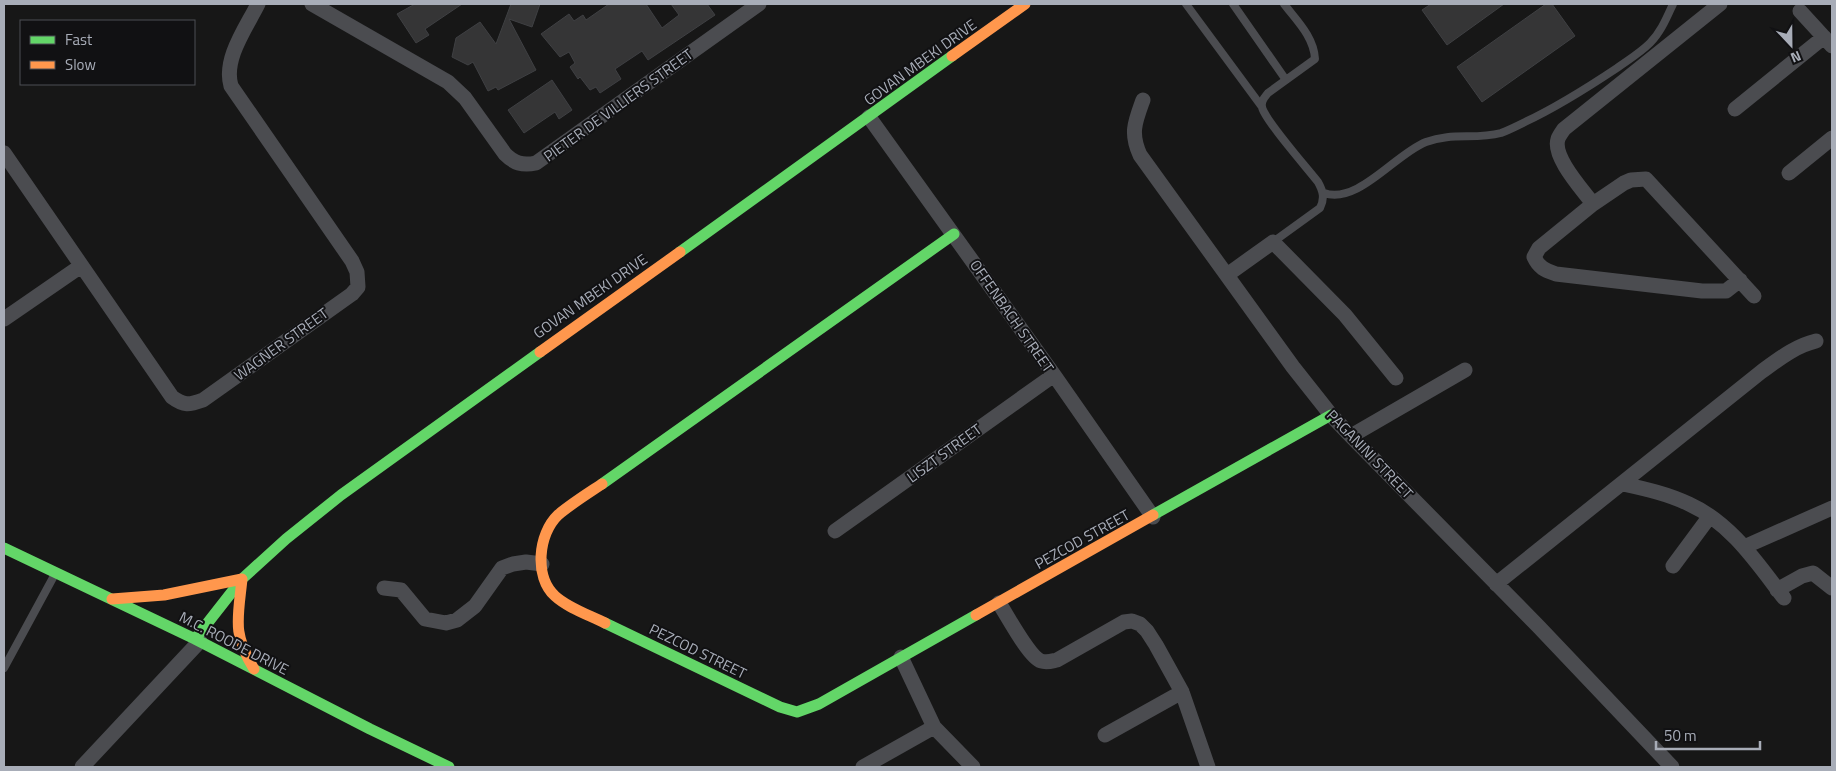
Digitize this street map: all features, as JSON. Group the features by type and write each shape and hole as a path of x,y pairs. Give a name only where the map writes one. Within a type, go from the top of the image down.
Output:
{"street":[{"name":"WAGNER STREET","path":"4,153 172,397 180,403 187,404 203,400 352,294 358,287 357,272 352,261 231,86 228,76 230,59 258,4"},
{"name":"PIETER DE VILLIERS STREET","path":"312,4 448,82 465,98 505,154 512,161 527,165 536,163 759,4"},
{"path":"1593,204 1564,165 1557,152 1558,139 1564,129 1720,4"},
{"name":"GOVAN MBEKI DRIVE","path":"197,640 242,579 286,539 341,495 623,290 869,117 1019,5"},
{"path":"1735,109 1828,41 1800,11"},
{"name":"PAGANINI STREET","path":"1143,100 1134,126 1134,143 1140,155 1293,367 1331,416 1672,767"},
{"name":"OFFENBACH STREET","path":"869,117 954,234 1153,517"},
{"path":"1789,173 1832,138"},
{"path":"1740,280 1726,291 1702,291 1556,274 1542,269 1534,257 1539,248 1593,204 1631,180 1646,179 1740,280 1754,296"},
{"name":"PEZCOD STREET","path":"954,234 557,516 549,525 544,536 542,564 543,575 552,594 564,603 780,707 797,712 818,704 1331,416"},
{"path":"1227,275 1272,242 1345,316 1396,378"},
{"path":"4,319 81,266"},
{"path":"1496,584 1761,372 1790,351 1805,344 1816,342"},
{"path":"1351,436 1466,370"},
{"name":"LISZT STREET","path":"835,531 1054,375"},
{"path":"1623,484 1656,491 1690,504 1710,516 1744,547 1780,594 1802,576 1813,573 1832,588"},
{"path":"1744,547 1832,508"},
{"path":"1673,566 1710,516"},
{"name":"M.C. ROODE DRIVE","path":"4,548 197,640 431,764 449,767"},
{"path":"384,588 401,590 425,619 446,624 457,620 475,606 502,568 526,562 542,564"},
{"path":"112,599 164,595 242,579 239,635 241,646 254,670"},
{"path":"999,603 1032,655 1041,661 1057,660 1124,622 1132,621 1140,624 1156,645 1182,692 1208,767"},
{"path":"82,767 197,640"},
{"path":"901,656 934,727 973,767"},
{"path":"1105,735 1182,692"},
{"path":"863,767 934,727"}],"lane":[{"path":"1186,4 1271,122 1318,182 1324,193 1324,201 1320,208 1272,242"},
{"path":"1233,4 1286,80"},
{"path":"1262,107 1263,100 1268,94 1315,59 1315,50 1310,37 1284,4"},
{"path":"1324,193 1332,196 1348,192 1425,142 1456,135 1485,136 1502,132 1538,116 1587,89 1639,53 1656,36 1673,4"},
{"path":"4,668 56,572"}],"building":[{"path":"415,4 462,4 425,29 429,35 416,43 397,14"},
{"path":"511,4 540,4 532,27 509,19 536,70 498,90 496,87 488,91 473,62 468,65 452,57 456,38 480,22 496,44"},
{"path":"609,4 646,4 662,28 679,15 671,4 707,4 715,15 648,60 642,51 615,69 621,79 600,93 596,87 590,90 580,77 578,79 570,67 575,63 569,52 560,57 541,34 569,14 574,21 583,15 586,20"},
{"path":"1431,4 1504,4 1447,45 1422,10"},
{"path":"1546,4 1552,4 1575,36 1482,102 1457,67"},
{"path":"552,80 572,110 559,119 555,112 524,133 508,110"}],"traffic: fast":[{"path":"680,252 952,56"},
{"path":"602,484 954,234"},
{"path":"195,639 242,579 286,539 341,495 540,352"},
{"path":"1153,515 1331,415"},
{"path":"4,548 195,639 370,729 449,767"},
{"path":"605,623 780,707 797,712 819,704 976,615"}],"traffic: slow":[{"path":"952,56 1025,4"},
{"path":"540,352 680,252"},
{"path":"602,484 558,515 551,523 543,544 541,567 548,588 555,596 572,608 605,623"},
{"path":"976,615 1153,515"},
{"path":"112,599 164,595 242,579 238,616 239,635 254,669"}]}
